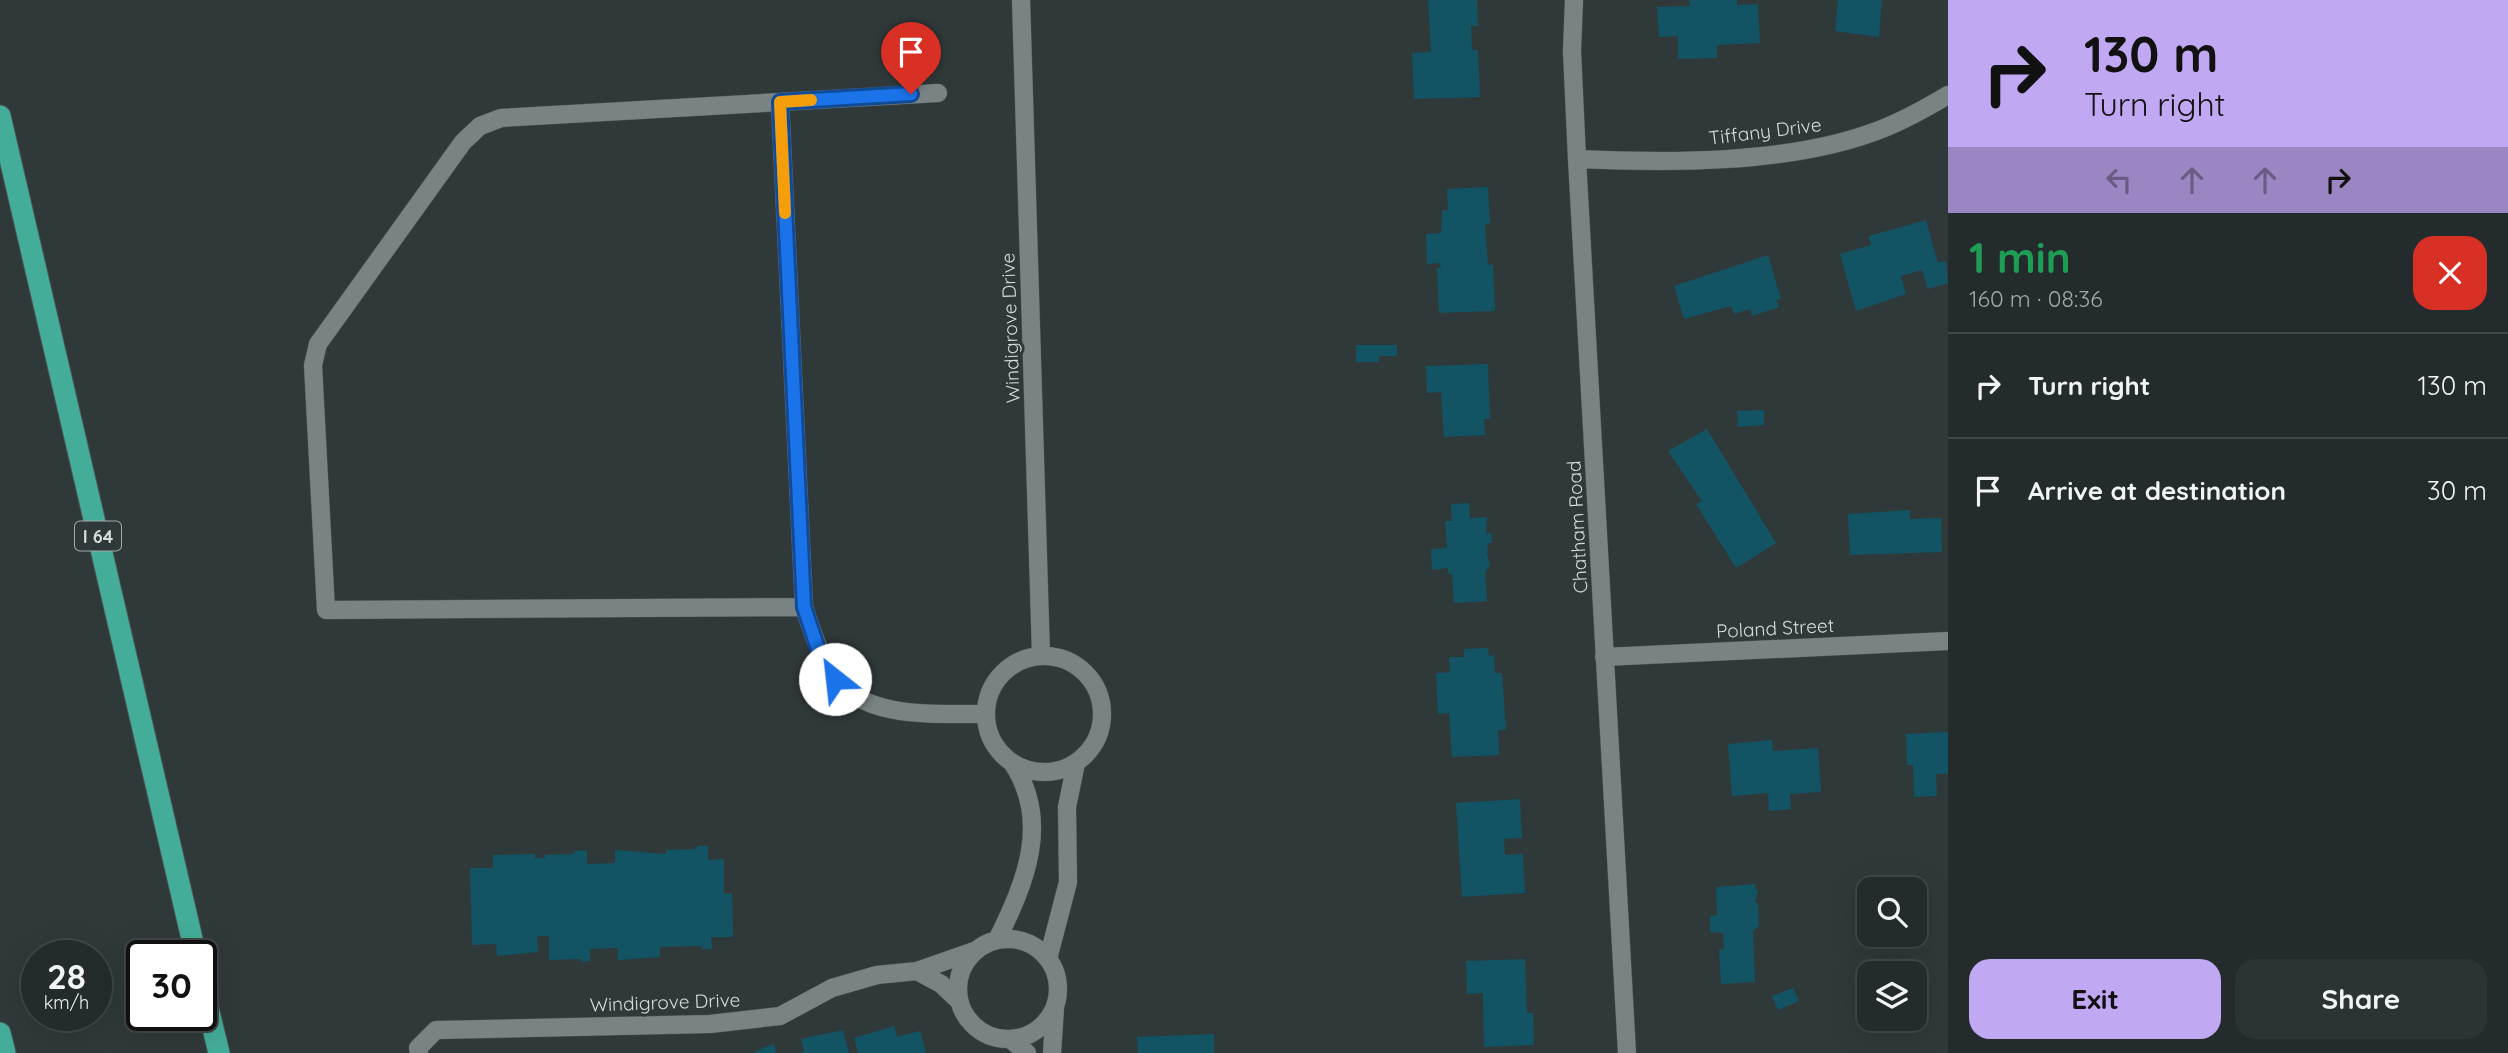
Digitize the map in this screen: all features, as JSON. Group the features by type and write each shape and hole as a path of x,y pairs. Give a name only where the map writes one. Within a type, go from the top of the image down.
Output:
{"highway":[{"name":"I 64","path":"0,117 192,940"},
{"path":"214,1031 219,1053"},
{"path":"0,1033 5,1053"}],"street":[{"name":"Windigrove Drive","path":"1021,0 1041,656"},
{"name":"Chatham Road","path":"1574,0 1572,51 1577,159 1627,1053"},
{"path":"804,607 326,610 313,378 318,344 463,142 480,126 501,118 938,93"},
{"name":"Tiffany Drive","path":"1577,159 1656,163 1823,147 1870,134 1907,119 1948,95"},
{"path":"780,102 804,607 818,649 835,679 856,696 878,705 916,712 985,714"},
{"name":"Poland Street","path":"1604,657 1948,641"},
{"path":"997,940 1022,887 1033,830 1027,786 1013,764 998,751 988,734 985,714 987,699 1001,673 1013,664 1041,656 1054,656 1077,666 1099,696 1102,709 1099,734 1086,755 1076,763 1045,773 1013,764"},
{"path":"1048,959 1068,882 1067,807 1076,763"},
{"path":"959,1001 960,974 977,950 997,940 1018,939 1032,944 1048,959 1058,979 1052,1053"},
{"name":"Windigrove Drive","path":"419,1053 418,1048 436,1030 710,1024 780,1016 832,988 877,975 917,971 977,950"},
{"path":"917,971 941,984 959,1001 964,1013 983,1032 1010,1039 1025,1037 1048,1020 1055,1008"},
{"path":"1010,1039 1027,1053"}],"building":[{"path":"1428,0 1477,0 1478,26 1471,26 1472,50 1478,50 1480,97 1414,99 1412,53 1431,52"},
{"path":"1689,0 1737,0 1737,5 1758,4 1760,43 1717,45 1717,58 1678,59 1678,36 1659,37 1657,7 1690,6"},
{"path":"1838,0 1882,0 1879,37 1835,31"},
{"path":"1488,187 1490,223 1485,224 1488,265 1493,264 1495,311 1439,313 1437,268 1441,268 1440,263 1427,264 1426,234 1441,233 1442,210 1448,210 1447,189"},
{"path":"1926,220 1938,263 1946,261 1948,283 1928,289 1922,270 1901,276 1906,294 1856,311 1840,254 1871,245 1869,236"},
{"path":"1768,255 1781,299 1776,300 1779,307 1752,316 1750,309 1734,314 1731,306 1684,319 1674,286"},
{"path":"1356,345 1397,345 1397,356 1379,356 1379,362 1356,362"},
{"path":"1488,364 1490,419 1484,419 1485,435 1444,437 1441,392 1427,393 1426,366"},
{"path":"1764,410 1764,425 1738,427 1737,411"},
{"path":"1707,429 1776,543 1736,568 1696,504 1702,501 1668,451"},
{"path":"1469,503 1470,518 1487,517 1486,533 1491,533 1492,543 1488,543 1487,553 1490,565 1485,573 1487,601 1454,603 1452,574 1448,574 1448,568 1432,570 1431,549 1447,548 1445,521 1452,521 1451,504"},
{"path":"1910,510 1910,519 1941,518 1942,552 1850,555 1848,514"},
{"path":"1488,648 1489,656 1494,655 1495,673 1502,673 1506,730 1498,730 1499,755 1452,757 1449,713 1438,714 1436,673 1450,672 1449,657 1464,657 1464,649"},
{"path":"1948,732 1948,774 1936,774 1937,796 1914,797 1913,765 1907,765 1906,734"},
{"path":"1772,740 1773,751 1818,748 1821,792 1790,794 1791,809 1769,811 1768,793 1732,796 1728,744"},
{"path":"1520,799 1522,838 1504,839 1505,855 1523,854 1525,893 1462,897 1456,803"},
{"path":"697,846 708,846 708,860 724,859 724,894 732,893 733,937 711,937 712,949 702,949 702,946 660,947 660,957 618,960 618,948 590,949 590,961 581,962 581,959 549,960 549,936 537,936 538,952 497,956 496,944 472,945 470,868 493,868 493,855 535,854 535,858 545,858 545,855 574,854 574,851 587,850 587,864 615,863 615,850 666,854 666,850 697,849"},
{"path":"1755,884 1755,890 1758,889 1755,903 1758,903 1759,926 1753,931 1755,982 1721,984 1719,950 1724,949 1723,933 1710,932 1710,916 1717,915 1716,887"},
{"path":"1525,959 1527,1013 1533,1013 1534,1045 1484,1047 1483,993 1467,994 1466,961"},
{"path":"1793,988 1799,1001 1778,1010 1772,996"},
{"path":"894,1026 897,1037 920,1031 926,1053 858,1053 854,1038"},
{"path":"843,1030 849,1053 799,1053 804,1051 801,1039"},
{"path":"1214,1034 1214,1053 1138,1053 1137,1037"},
{"path":"774,1044 776,1053 753,1053 765,1047"}],"slow traffic":[{"path":"785,213 780,102 811,100"}],"route":[{"path":"835,679 818,649 804,607 780,102 911,94"}]}
